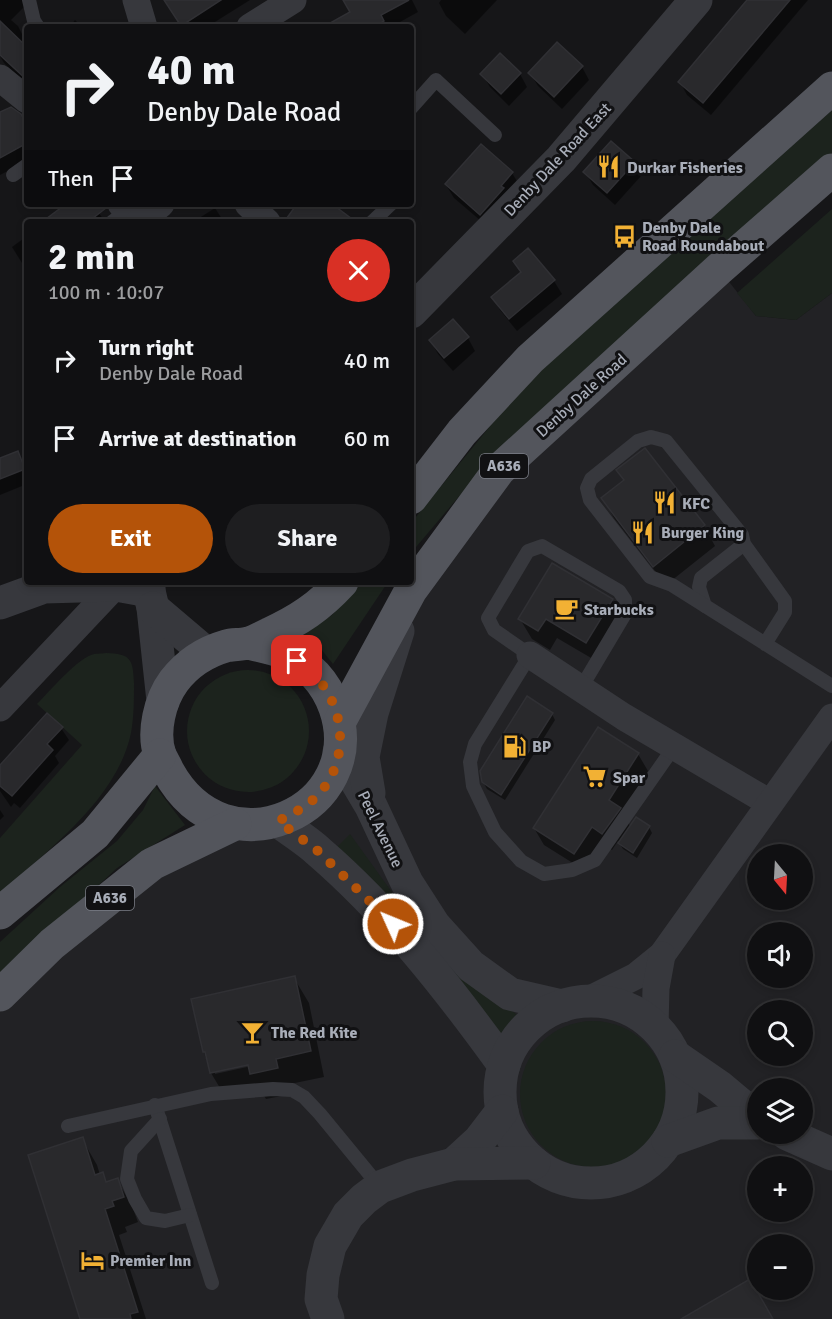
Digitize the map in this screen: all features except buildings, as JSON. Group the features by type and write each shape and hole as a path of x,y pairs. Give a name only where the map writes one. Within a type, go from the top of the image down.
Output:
{"main road":[{"path":"414,494 462,432 531,359 832,88"},
{"name":"Denby Dale Road","path":"339,585 320,605 298,620 249,643 227,646 206,653 188,666 173,682 163,701 158,723 160,755 174,781 190,801 211,816 236,824 257,825 278,821 300,811 318,795 332,775 340,737 411,590 499,470 719,269 832,170"},
{"name":"Denby Dale Road","path":"249,643 284,653 310,669 329,692 340,737"},
{"path":"0,913 95,834 160,755"},
{"name":"Denby Dale Road","path":"0,995 52,944 152,864 236,824"}],"street":[{"path":"136,0 143,24"},
{"path":"255,24 293,0"},
{"name":"Denby Dale Road East","path":"414,309 561,159 696,0"},
{"path":"0,78 24,98"},
{"path":"127,216 152,207"},
{"path":"251,207 264,219"},
{"path":"0,708 116,585"},
{"path":"0,603 44,587 116,585 150,594 206,653"},
{"path":"371,806 363,757 372,713 411,590"},
{"path":"150,594 163,701"},
{"path":"530,656 674,747 770,803"},
{"path":"574,1004 599,1001 635,1012 655,1027 670,1045 682,1084 682,1099 677,1121 668,1141 648,1164 635,1172 606,1182 575,1182 561,1178 534,1163 514,1140 502,1111 500,1088 504,1065 510,1052 526,1029 543,1016 636,976 662,955 832,717"},
{"name":"Peel Avenue","path":"340,737 407,883 434,925 471,966 510,994 574,1004"},
{"path":"278,821 318,851 393,924 504,1065"},
{"path":"655,1027 656,988 662,955"},
{"path":"675,1056 720,1087 747,1110"},
{"path":"454,1164 479,1141 502,1111"},
{"path":"668,1141 718,1123 747,1123"},
{"path":"810,1144 832,1154"},
{"path":"328,1319 321,1299 323,1275 330,1246 348,1215 364,1199 380,1187 412,1175 454,1164 534,1163"}],"lane":[{"path":"29,0 36,24"},
{"path":"414,105 436,80 495,135"},
{"path":"13,175 24,167"},
{"path":"375,219 388,207"},
{"path":"765,644 785,612 785,601 744,544 742,535 666,441 651,437 638,441 591,479 587,488 590,500 650,577 672,585 765,644 832,686"},
{"path":"705,606 699,587 701,578 744,544"},
{"path":"581,688 625,614 625,600 619,591 542,546 528,551 488,618 494,630 530,656 475,744 470,762 472,786 495,832 521,861 544,874 572,870 595,860 674,747"},
{"path":"68,1126 158,1112 211,1094 273,1089 292,1090 304,1097 320,1114 380,1187"},
{"path":"158,1112 212,1283"},
{"path":"158,1112 156,1121 131,1151 127,1179 146,1218 165,1221 190,1215"}],"shaded area":[{"path":"832,110 832,153 717,254 461,494 414,549 414,519 500,414 543,369"},
{"path":"832,209 832,293 796,320 756,316 737,293"},
{"path":"719,269 756,316 796,320 832,293 832,1319 0,1319 0,995 152,864 300,811 411,590 499,470"},
{"path":"360,585 386,585 333,664 321,649 300,637 332,615"},
{"path":"106,653 126,657 133,668 133,721 123,757 96,802 78,822 0,894 0,838 82,745 37,704 77,664 93,654"},
{"path":"248,670 271,675 282,680 291,688 299,697 304,708 309,731 304,754 299,765 291,774 282,782 271,787 248,792 225,787 214,782 205,774 197,765 192,754 187,731 192,708 197,697 205,688 214,680 225,675"},
{"path":"155,786 185,825 117,868 0,977 0,942 60,887 117,841 143,810"},
{"path":"350,834 420,931 517,1015 499,1038 334,850"},
{"path":"593,1021 621,1026 645,1042 661,1066 666,1094 661,1122 645,1146 621,1162 593,1167 565,1162 541,1146 525,1122 520,1094 525,1066 541,1042 565,1026"}],"place":[{"name":"Durkar Fisheries","path":"609,167"},
{"name":"Denby Dale Road Roundabout","path":"624,236"},
{"name":"KFC","path":"664,503"},
{"name":"Burger King","path":"643,532"},
{"name":"Starbucks","path":"566,609"},
{"name":"BP","path":"514,746"},
{"name":"Spar","path":"595,777"},
{"name":"The Red Kite","path":"253,1032"},
{"name":"Premier Inn","path":"92,1260"}],"route":[{"path":"297,661 310,669 329,692 340,721 339,752 332,775 318,795 300,811 278,821 318,851 393,924"}]}
